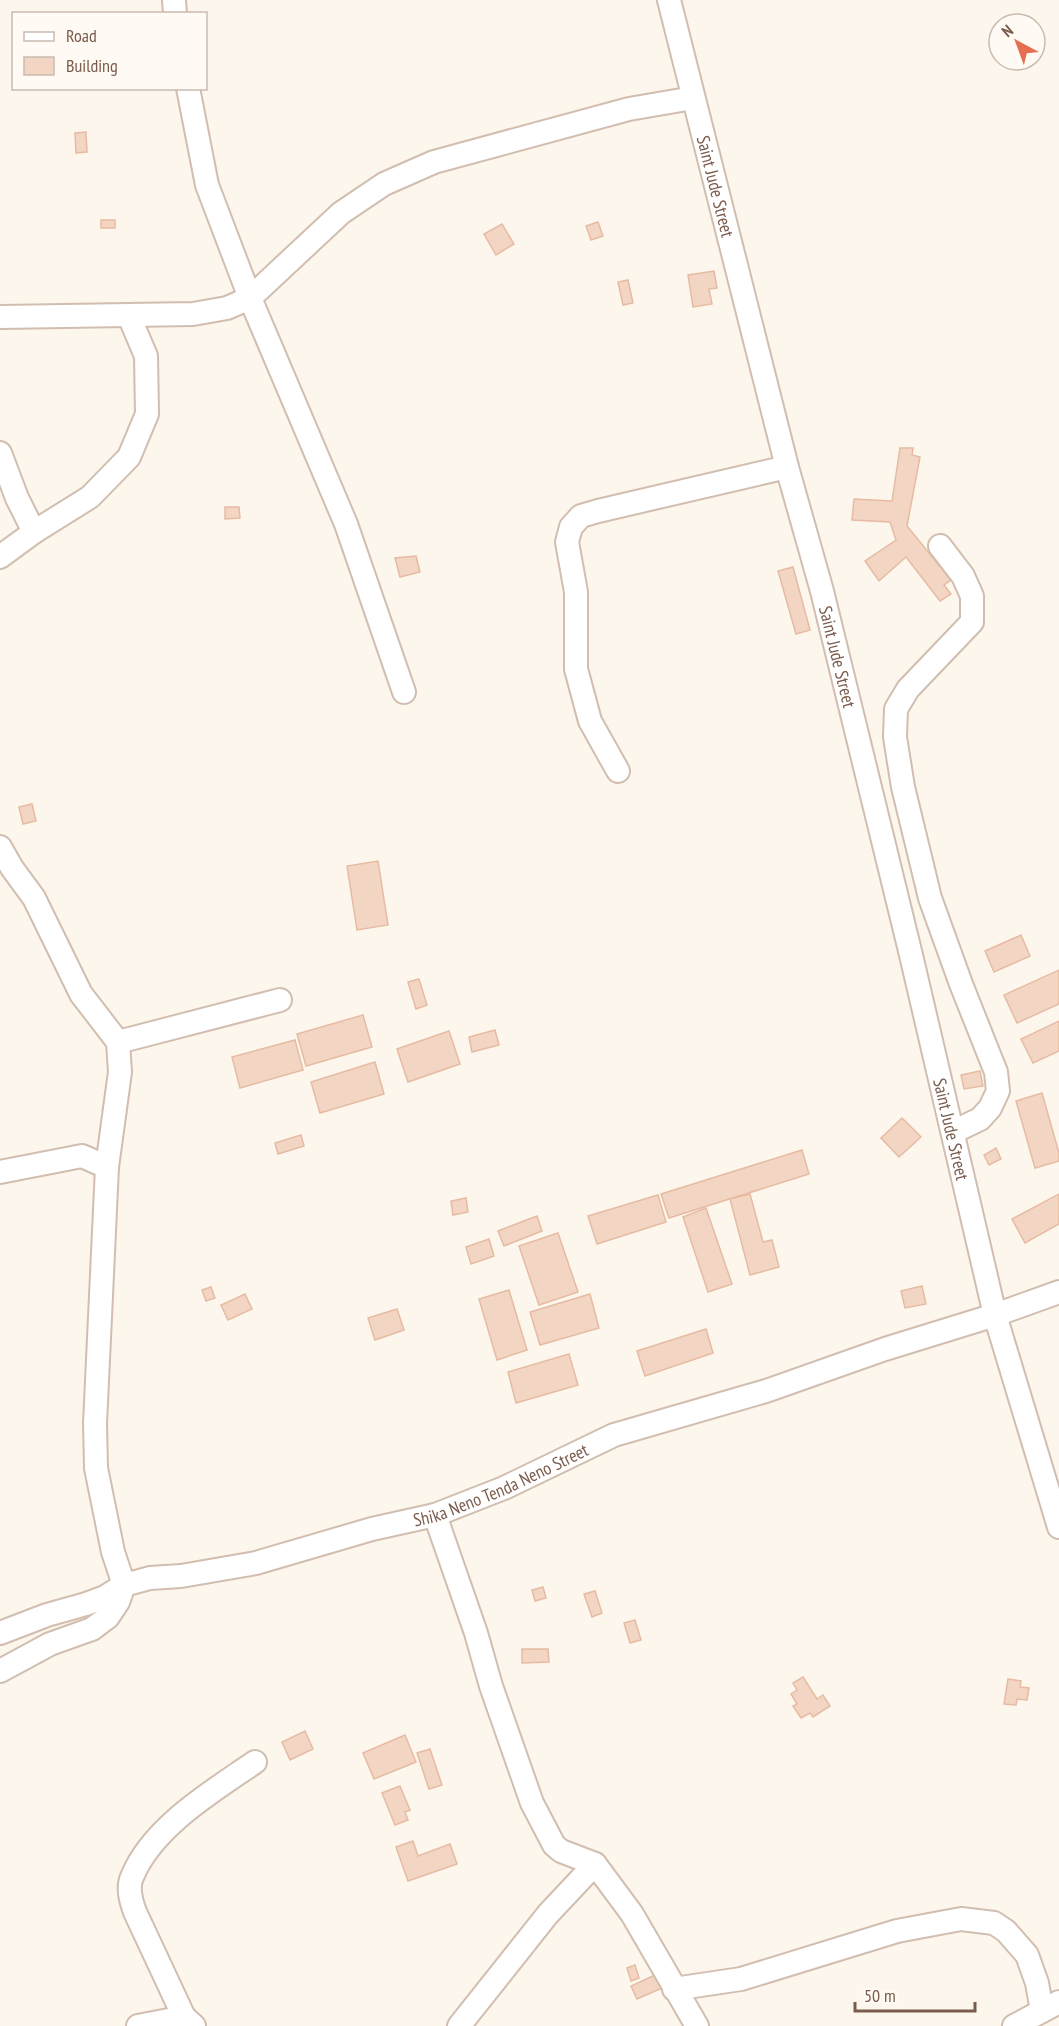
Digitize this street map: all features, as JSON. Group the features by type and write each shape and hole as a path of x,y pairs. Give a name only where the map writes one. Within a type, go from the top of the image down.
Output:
{"street":[{"name":"Saint Jude Street","path":"669,0 787,467 822,591 995,1315 1059,1527"},
{"path":"188,90 207,184 250,298 346,524 404,692"},
{"path":"0,317 193,314 227,308 250,298 341,213 384,184 434,162 629,109 693,98"},
{"path":"0,557 34,532 90,497 129,457 147,414 146,356 129,316"},
{"path":"0,453 17,498 34,532"},
{"path":"618,771 590,722 576,669 576,592 567,542 571,527 581,516 598,511 787,467"},
{"path":"940,546 963,576 972,596 972,622 908,689 896,710 895,737 903,787 930,898 996,1072 998,1091 990,1108 980,1119 953,1132"},
{"path":"0,847 34,898 81,994 118,1041 120,1072 107,1167 94,1424 96,1468 113,1552 123,1582 118,1602 108,1617 92,1629 50,1644 0,1671"},
{"path":"118,1041 280,1000"},
{"path":"0,1172 82,1156 107,1167"},
{"name":"Shika Neno Tenda Neno Street","path":"0,1632 105,1597 123,1582 181,1576 256,1563 372,1529 435,1515 504,1488 614,1436 766,1391 885,1348 995,1315 1059,1292"},
{"path":"435,1515 532,1803 554,1845 561,1851 596,1864 632,1914 697,2026"},
{"path":"0,1620 123,1582"},
{"path":"138,2026 189,2022 135,1912 130,1895 132,1878 148,1849 186,1809 255,1762"},
{"path":"459,2026 548,1914 596,1864"},
{"path":"674,1989 741,1979 897,1931 961,1919 994,1923 1006,1931 1027,1955 1037,1983 1051,2006 1014,2026"}],"building":[{"path":"86,132 87,152 76,153 75,133"},
{"path":"101,220 115,220 115,228 101,228"},
{"path":"598,222 603,236 591,240 586,226"},
{"path":"502,224 514,244 496,255 484,234"},
{"path":"714,271 717,288 709,289 712,304 693,307 688,275"},
{"path":"628,280 633,303 623,305 618,282"},
{"path":"900,448 913,448 912,455 920,457 907,526 951,580 944,585 951,594 940,601 906,557 879,581 865,561 896,540 890,522 852,520 854,499 892,501"},
{"path":"225,507 239,507 240,518 225,519"},
{"path":"416,556 420,572 400,577 395,558"},
{"path":"793,567 810,630 796,634 778,571"},
{"path":"32,804 36,821 23,824 19,807"},
{"path":"378,861 388,925 357,930 347,866"},
{"path":"1021,935 1030,956 994,972 985,951"},
{"path":"1059,970 1059,1004 1017,1023 1004,995"},
{"path":"419,979 427,1005 416,1009 408,982"},
{"path":"363,1015 372,1047 306,1066 297,1034"},
{"path":"1059,1021 1059,1051 1033,1063 1021,1039"},
{"path":"495,1030 499,1045 472,1052 469,1037"},
{"path":"449,1031 460,1064 408,1082 397,1049"},
{"path":"295,1040 303,1070 240,1088 232,1057"},
{"path":"375,1062 384,1094 320,1113 311,1082"},
{"path":"980,1071 983,1086 964,1089 961,1075"},
{"path":"1042,1093 1059,1153 1059,1161 1035,1168 1016,1101"},
{"path":"902,1118 921,1137 899,1157 881,1138"},
{"path":"301,1135 304,1146 278,1154 275,1143"},
{"path":"996,1148 1001,1159 989,1165 984,1155"},
{"path":"802,1150 809,1174 669,1218 661,1194"},
{"path":"750,1194 763,1242 772,1240 779,1267 750,1275 730,1199"},
{"path":"1059,1194 1059,1224 1025,1243 1012,1219"},
{"path":"658,1195 666,1222 597,1244 588,1216"},
{"path":"466,1198 468,1212 453,1215 451,1201"},
{"path":"706,1208 732,1284 708,1292 683,1217"},
{"path":"537,1216 542,1231 504,1246 498,1231"},
{"path":"558,1233 578,1292 539,1305 519,1246"},
{"path":"489,1239 494,1256 471,1264 466,1247"},
{"path":"922,1286 926,1304 905,1308 901,1291"},
{"path":"211,1287 215,1298 206,1301 202,1290"},
{"path":"509,1290 527,1350 497,1360 479,1299"},
{"path":"245,1294 252,1309 228,1320 221,1305"},
{"path":"590,1294 599,1328 540,1345 530,1312"},
{"path":"397,1309 404,1330 375,1340 368,1318"},
{"path":"706,1329 713,1353 645,1376 637,1351"},
{"path":"569,1354 578,1385 516,1403 508,1372"},
{"path":"543,1587 546,1598 535,1601 532,1590"},
{"path":"595,1591 602,1613 592,1617 584,1594"},
{"path":"635,1620 641,1640 630,1643 624,1623"},
{"path":"522,1649 548,1649 549,1662 522,1663"},
{"path":"803,1677 817,1699 823,1695 830,1706 813,1717 810,1713 801,1718 793,1706 797,1704 791,1694 797,1690 793,1683"},
{"path":"1008,1679 1021,1681 1020,1687 1029,1688 1027,1700 1017,1699 1016,1705 1004,1704"},
{"path":"305,1731 313,1749 290,1760 282,1742"},
{"path":"405,1735 416,1762 374,1779 363,1753"},
{"path":"430,1749 442,1785 429,1789 417,1753"},
{"path":"400,1786 410,1810 405,1812 408,1820 395,1825 382,1793"},
{"path":"413,1841 418,1856 450,1844 457,1864 408,1881 396,1847"},
{"path":"635,1965 639,1978 631,1981 627,1968"},
{"path":"657,1974 662,1988 637,1999 631,1986"}]}
